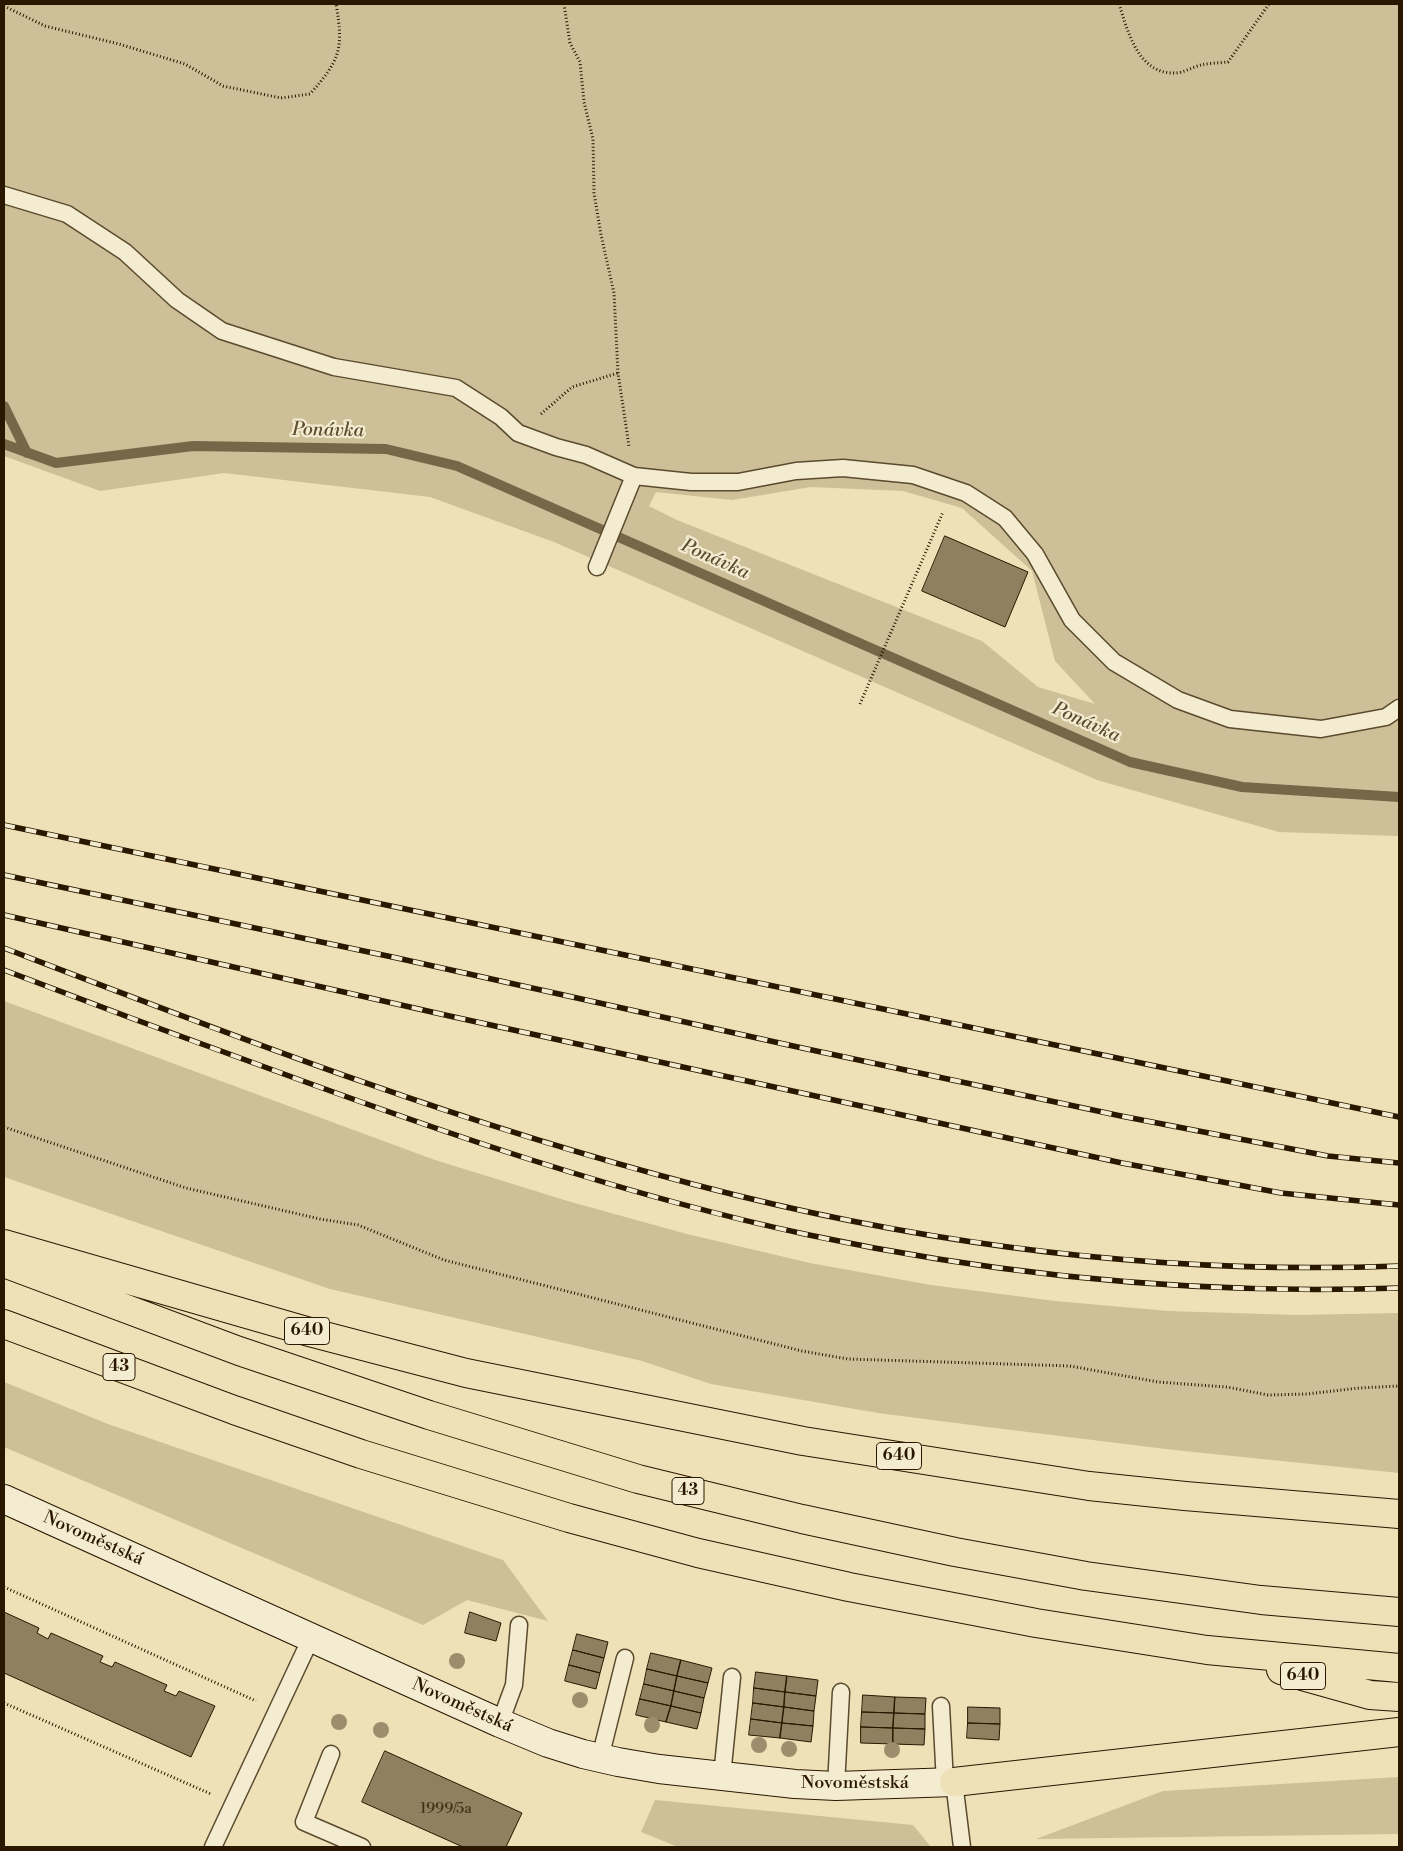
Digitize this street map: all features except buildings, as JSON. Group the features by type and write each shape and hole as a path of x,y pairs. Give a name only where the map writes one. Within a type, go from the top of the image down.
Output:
{"highway":[{"name":"640","path":"4,1244 313,1333 466,1373 803,1441 1089,1486 1399,1514"},
{"name":"43","path":"4,1264 239,1351 429,1415 638,1479 802,1519 956,1552 1077,1574 1262,1600 1399,1612"},
{"name":"43","path":"4,1324 234,1410 352,1450 596,1525 698,1552 849,1587 1036,1623 1207,1650 1399,1668"},
{"name":"640","path":"1207,1650 1370,1695 1399,1697"},
{"path":"949,1782 1399,1732"}],"street":[{"name":"Novoměstská","path":"4,1499 548,1743 600,1758 659,1769 795,1784 836,1786 949,1782"}],"lane":[{"path":"4,195 67,214 125,252 177,300 222,331 334,367 456,388 502,418 518,433 586,456 634,476 691,482 738,482 796,471 842,468 913,475 966,493 1005,518 1035,554 1072,620 1114,662 1178,700 1230,719 1321,729 1386,717 1399,708"},
{"path":"597,567 634,476"},
{"path":"500,1723 514,1685 519,1624"},
{"path":"213,1847 311,1638"},
{"path":"600,1758 625,1658"},
{"path":"722,1776 732,1677"},
{"path":"836,1786 841,1692"},
{"path":"941,1706 949,1782 962,1847"},
{"path":"331,1754 304,1822 362,1847"}],"path":[{"path":"4,6 45,26 119,44 185,64 223,86 281,98 310,94 330,72 338,51 341,31 336,4"},
{"path":"564,4 570,43 580,62 584,102 593,139 594,193 600,235 614,293 618,373 634,476"},
{"path":"1119,4 1133,46 1145,61 1158,70 1176,73 1201,65 1228,62 1269,4"},
{"path":"518,433 572,388 618,373"},
{"path":"860,704 952,489"},
{"path":"4,1128 186,1188 320,1219 358,1225 444,1260 802,1351 848,1359 1070,1366 1158,1382 1227,1387 1268,1395 1307,1394 1399,1386"},
{"path":"4,1587 277,1710"},
{"path":"4,1702 233,1804"}],"shaded area":[{"path":"4,4 1399,4 1399,726 1397,727 1399,728 1399,836 1279,832 1097,780 554,542 430,497 224,473 100,491 4,456","holes":["811,487 903,491 962,508 1032,571 1055,661 1095,704 1038,687 982,641 677,520 649,506 656,492 732,500"]},
{"path":"4,1001 435,1160 571,1202 687,1234 810,1263 931,1285 1055,1301 1168,1311 1297,1315 1399,1313 1399,1473 1174,1450 878,1413 711,1384 642,1361 330,1289 4,1177"},
{"path":"4,1382 108,1424 503,1560 548,1621 467,1600 423,1625 4,1447"},
{"path":"1399,1777 1399,1834 1036,1839 1163,1791"},
{"path":"655,1800 913,1825 931,1847 678,1847 641,1832"}],"waterway":[{"path":"4,406 27,453"},
{"name":"Ponávka","path":"4,444 56,463 193,446 386,449 457,466 1130,762 1242,787 1399,797"}],"railway":[{"path":"4,825 1399,1117"},
{"path":"4,875 397,958 793,1046 1121,1116 1328,1156 1399,1163"},
{"path":"4,915 454,1017 1122,1163 1281,1193 1399,1205"},
{"path":"4,948 260,1045 433,1106 608,1161 782,1206 956,1239 1044,1251 1133,1260 1222,1266 1310,1268 1399,1266"},
{"path":"4,970 133,1019 464,1138 670,1201 809,1235 955,1262 1102,1280 1251,1288 1399,1288"}]}
